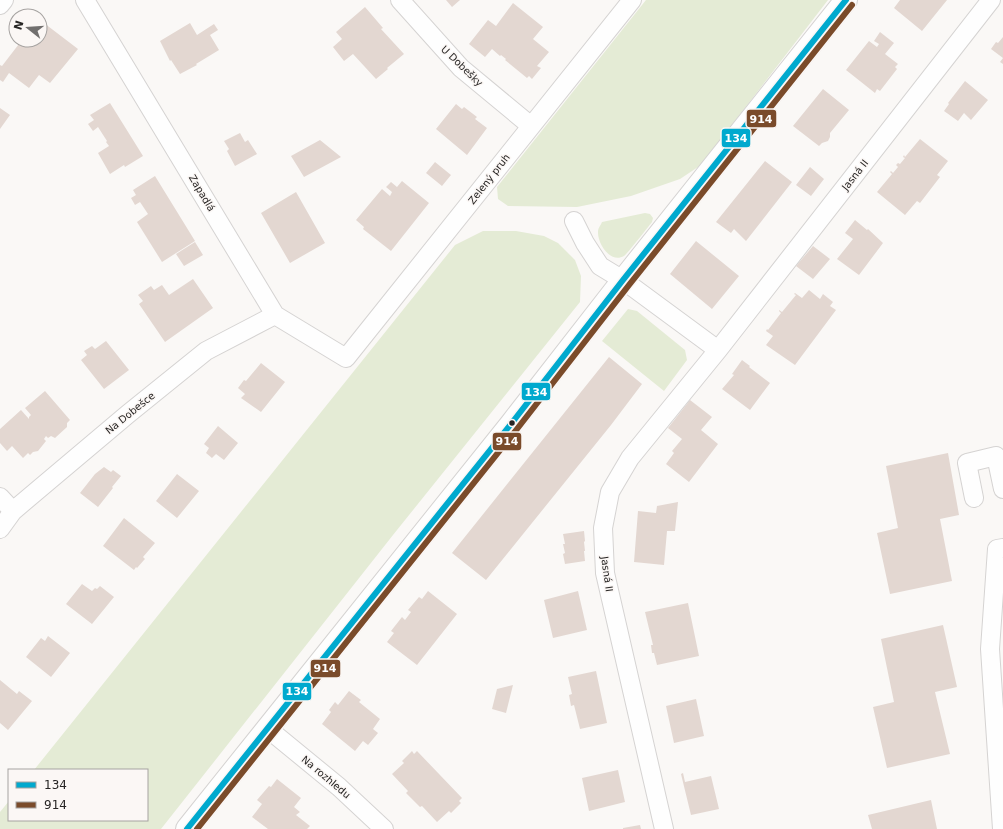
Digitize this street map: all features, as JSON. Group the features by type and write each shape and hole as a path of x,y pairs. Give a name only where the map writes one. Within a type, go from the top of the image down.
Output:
{"street":[{"path":"0,5 4,0"},
{"name":"Zapadlá","path":"85,0 275,315 346,358"},
{"name":"U Dobešky","path":"400,0 461,68 530,126"},
{"name":"Zelený pruh","path":"346,358 466,210 530,126 632,0"},
{"path":"187,829 511,424 623,280 846,0"},
{"name":"Jasná II","path":"664,829 605,573 603,528 610,492 630,458 718,350 991,0"},
{"path":"574,221 585,243 600,266 623,280 718,350"},
{"name":"Na Dobešce","path":"0,529 13,511 128,414 206,351 275,315"},
{"path":"974,498 967,463 996,456 1003,489"},
{"path":"0,497 13,511"},
{"path":"1002,829 990,648 997,549 1003,548"},
{"name":"Na rozhledu","path":"267,728 339,787 384,829"}],"green space":[{"path":"646,0 828,0 701,165 680,179 631,196 577,207 508,206 498,199 497,187"},
{"path":"645,213 650,214 653,218 652,222 630,250 624,256 619,258 609,255 602,246 598,236 598,230 602,222"},
{"path":"483,231 516,231 544,236 558,243 575,260 581,276 580,302 393,535 161,829 0,829 0,812 8,802 8,821 148,821 148,769 35,769 455,245"},
{"path":"628,309 637,311 685,350 687,360 664,391 602,341"}],"building":[{"path":"446,0 460,0 452,7"},
{"path":"900,0 947,0 922,31 894,8"},
{"path":"513,3 543,27 533,39 549,52 537,66 541,68 532,79 529,76 527,78 505,60 506,59 492,49 485,57 469,44 488,20 496,26"},
{"path":"365,7 383,28 381,29 404,54 376,79 353,54 344,61 333,47 342,39 336,32"},
{"path":"190,23 197,35 214,24 218,30 210,35 219,50 196,64 197,65 180,74 171,60 170,61 160,41"},
{"path":"48,26 78,49 50,83 39,75 29,88 9,73 3,82 0,80 0,65 2,66 16,48 48,48"},
{"path":"880,32 894,43 885,54 898,64 895,67 897,69 880,91 877,89 875,93 846,70 869,41 877,47 879,44 874,41"},
{"path":"1003,37 1003,58 991,49 996,42 998,43"},
{"path":"965,81 988,100 971,120 964,113 958,121 944,111 949,104 948,103"},
{"path":"823,89 849,110 830,133 828,141 819,146 793,126"},
{"path":"110,103 143,156 110,174 98,153 109,146 106,142 107,141 98,127 93,131 88,124 94,120 90,115"},
{"path":"456,104 462,109 464,107 477,117 475,119 487,128 467,155 436,129"},
{"path":"0,108 10,115 0,129"},
{"path":"240,133 245,142 248,140 257,154 235,166 227,151 229,149 224,141"},
{"path":"920,139 948,161 937,175 940,177 920,203 917,201 905,215 877,192 892,174 890,172 891,171 893,173 898,167 896,165 898,163 900,164 905,158 903,157 904,155 905,157"},
{"path":"320,140 341,157 304,177 291,156"},
{"path":"765,161 792,182 746,241 734,229 731,233 716,222"},
{"path":"435,162 451,175 442,186 426,173"},
{"path":"810,167 824,179 811,196 796,185"},
{"path":"155,176 195,241 162,262 137,222 148,214 140,202 135,205 131,198 136,195 133,190"},
{"path":"402,181 429,203 391,251 363,229 364,227 356,220 382,189 390,196 392,192 386,187 391,182 397,187"},
{"path":"296,192 325,243 290,263 261,213"},
{"path":"855,220 867,230 868,229 883,243 859,275 837,259 853,239 845,233"},
{"path":"696,241 739,276 712,309 670,274"},
{"path":"195,242 203,255 184,266 176,254"},
{"path":"813,246 830,259 813,279 796,266"},
{"path":"193,279 213,308 165,342 139,304 143,301 138,295 151,286 154,290 162,285 169,295"},
{"path":"809,290 820,299 823,294 833,302 830,306 836,310 795,365 766,345 773,336 766,331 781,313 779,310 782,312 796,295 794,294 795,293 802,298"},
{"path":"106,341 129,370 104,389 81,360 87,355 84,351 92,346 95,349"},
{"path":"609,357 642,384 611,425 486,580 452,553"},
{"path":"742,360 770,383 750,410 722,389 734,375 732,374"},
{"path":"261,363 285,382 261,412 241,398 245,394 238,388"},
{"path":"45,391 70,420 67,423 67,427 55,438 51,436 48,438 46,436 44,439 46,441 38,451 33,452 30,455 28,453 23,458 12,446 7,451 0,443 0,429 21,410 29,419 31,415 25,408"},
{"path":"690,400 712,417 701,430 718,444 689,482 666,464 674,453 672,451 682,439 668,428"},
{"path":"218,426 238,443 224,460 216,454 212,458 206,453 209,448 204,444"},
{"path":"948,453 959,515 940,519 952,581 890,594 877,533 898,528 886,466"},
{"path":"104,467 111,472 113,470 121,476 98,507 80,493 95,474"},
{"path":"177,474 199,491 177,518 156,501"},
{"path":"678,502 675,531 667,531 664,565 634,562 638,511 656,513 657,506"},
{"path":"124,518 155,543 143,557 145,559 134,570 103,546"},
{"path":"584,531 585,561 565,564 563,544 565,544 563,534"},
{"path":"82,584 92,591 100,586 114,597 92,624 66,604"},
{"path":"428,591 457,614 417,665 387,642 394,633 391,631 402,617 405,620 411,612 408,610 419,597 422,599"},
{"path":"578,591 587,630 553,638 544,600"},
{"path":"688,603 699,656 657,665 654,653 652,653 651,645 653,645 645,612"},
{"path":"943,625 957,687 935,692 950,754 887,768 873,707 894,702 881,639"},
{"path":"48,636 70,653 51,677 26,657 41,638 45,641"},
{"path":"596,671 607,723 580,729 574,705 571,706 569,695 572,694 568,677"},
{"path":"0,680 17,694 19,691 32,701 8,730 0,723"},
{"path":"513,685 506,713 492,709 497,689"},
{"path":"349,691 361,700 359,702 380,719 373,729 378,733 368,745 363,741 355,751 322,724 331,712 329,710 335,702 338,705"},
{"path":"696,699 704,736 674,743 666,706"},
{"path":"412,751 414,754 417,751 462,798 459,801 461,803 451,813 449,811 437,822 422,806 420,807 406,793 408,791 392,774 404,763 402,761"},
{"path":"618,770 625,802 589,811 582,778"},
{"path":"683,773 685,782 711,776 719,809 691,815 681,774"},
{"path":"277,779 301,798 294,807 300,812 296,815 310,826 307,829 268,829 252,817 262,804 257,800"},
{"path":"931,800 937,829 872,829 868,815"},
{"path":"640,825 641,829 623,829 623,828"}],"transit line":[{"name":"134","path":"187,829 511,424 623,280 846,0"},
{"name":"914","path":"197,829 517,429 629,285 852,5"}]}
